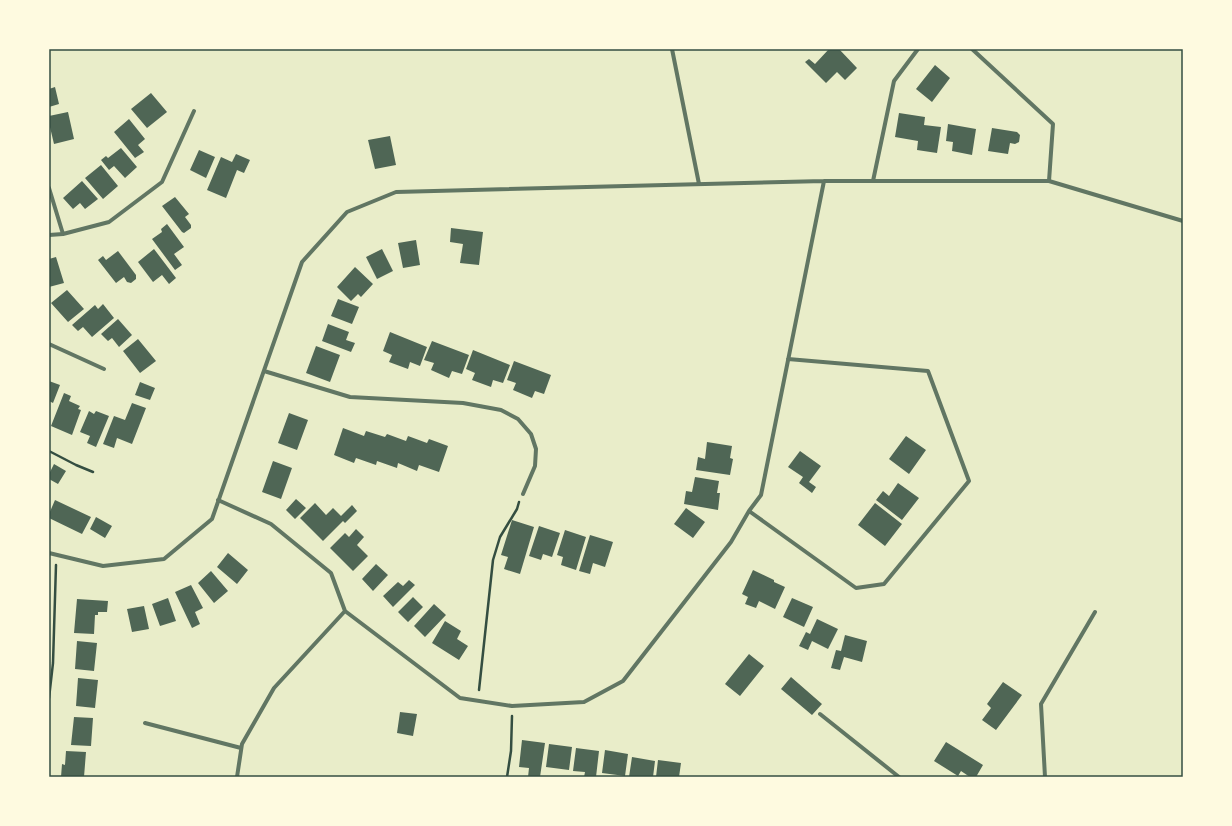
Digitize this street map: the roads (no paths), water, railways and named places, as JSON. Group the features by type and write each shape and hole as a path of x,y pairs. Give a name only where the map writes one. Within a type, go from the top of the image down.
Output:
{"street":[{"path":"672,49 699,184"},
{"path":"873,181 894,81 918,49"},
{"path":"972,49 1053,124 1049,181"},
{"path":"49,235 63,234 109,222 162,182 194,111"},
{"path":"218,500 271,524 330,573 345,612 460,698 512,706 584,702 623,681 731,542 761,496 824,180"},
{"path":"49,553 103,566 164,559 212,519 302,262 347,212 396,192 824,180 1049,181 1183,221"},
{"path":"49,188 63,234"},
{"path":"49,344 104,368"},
{"path":"750,511 856,588 884,584 969,481 928,371 788,359"},
{"path":"264,371 350,397 463,403 501,410 518,419 531,434 536,450 535,466 523,494"},
{"path":"238,777 242,744 274,688 345,612"},
{"path":"1046,777 1041,704 1095,612"},
{"path":"820,714 899,777"},
{"path":"145,723 241,748"}]}
